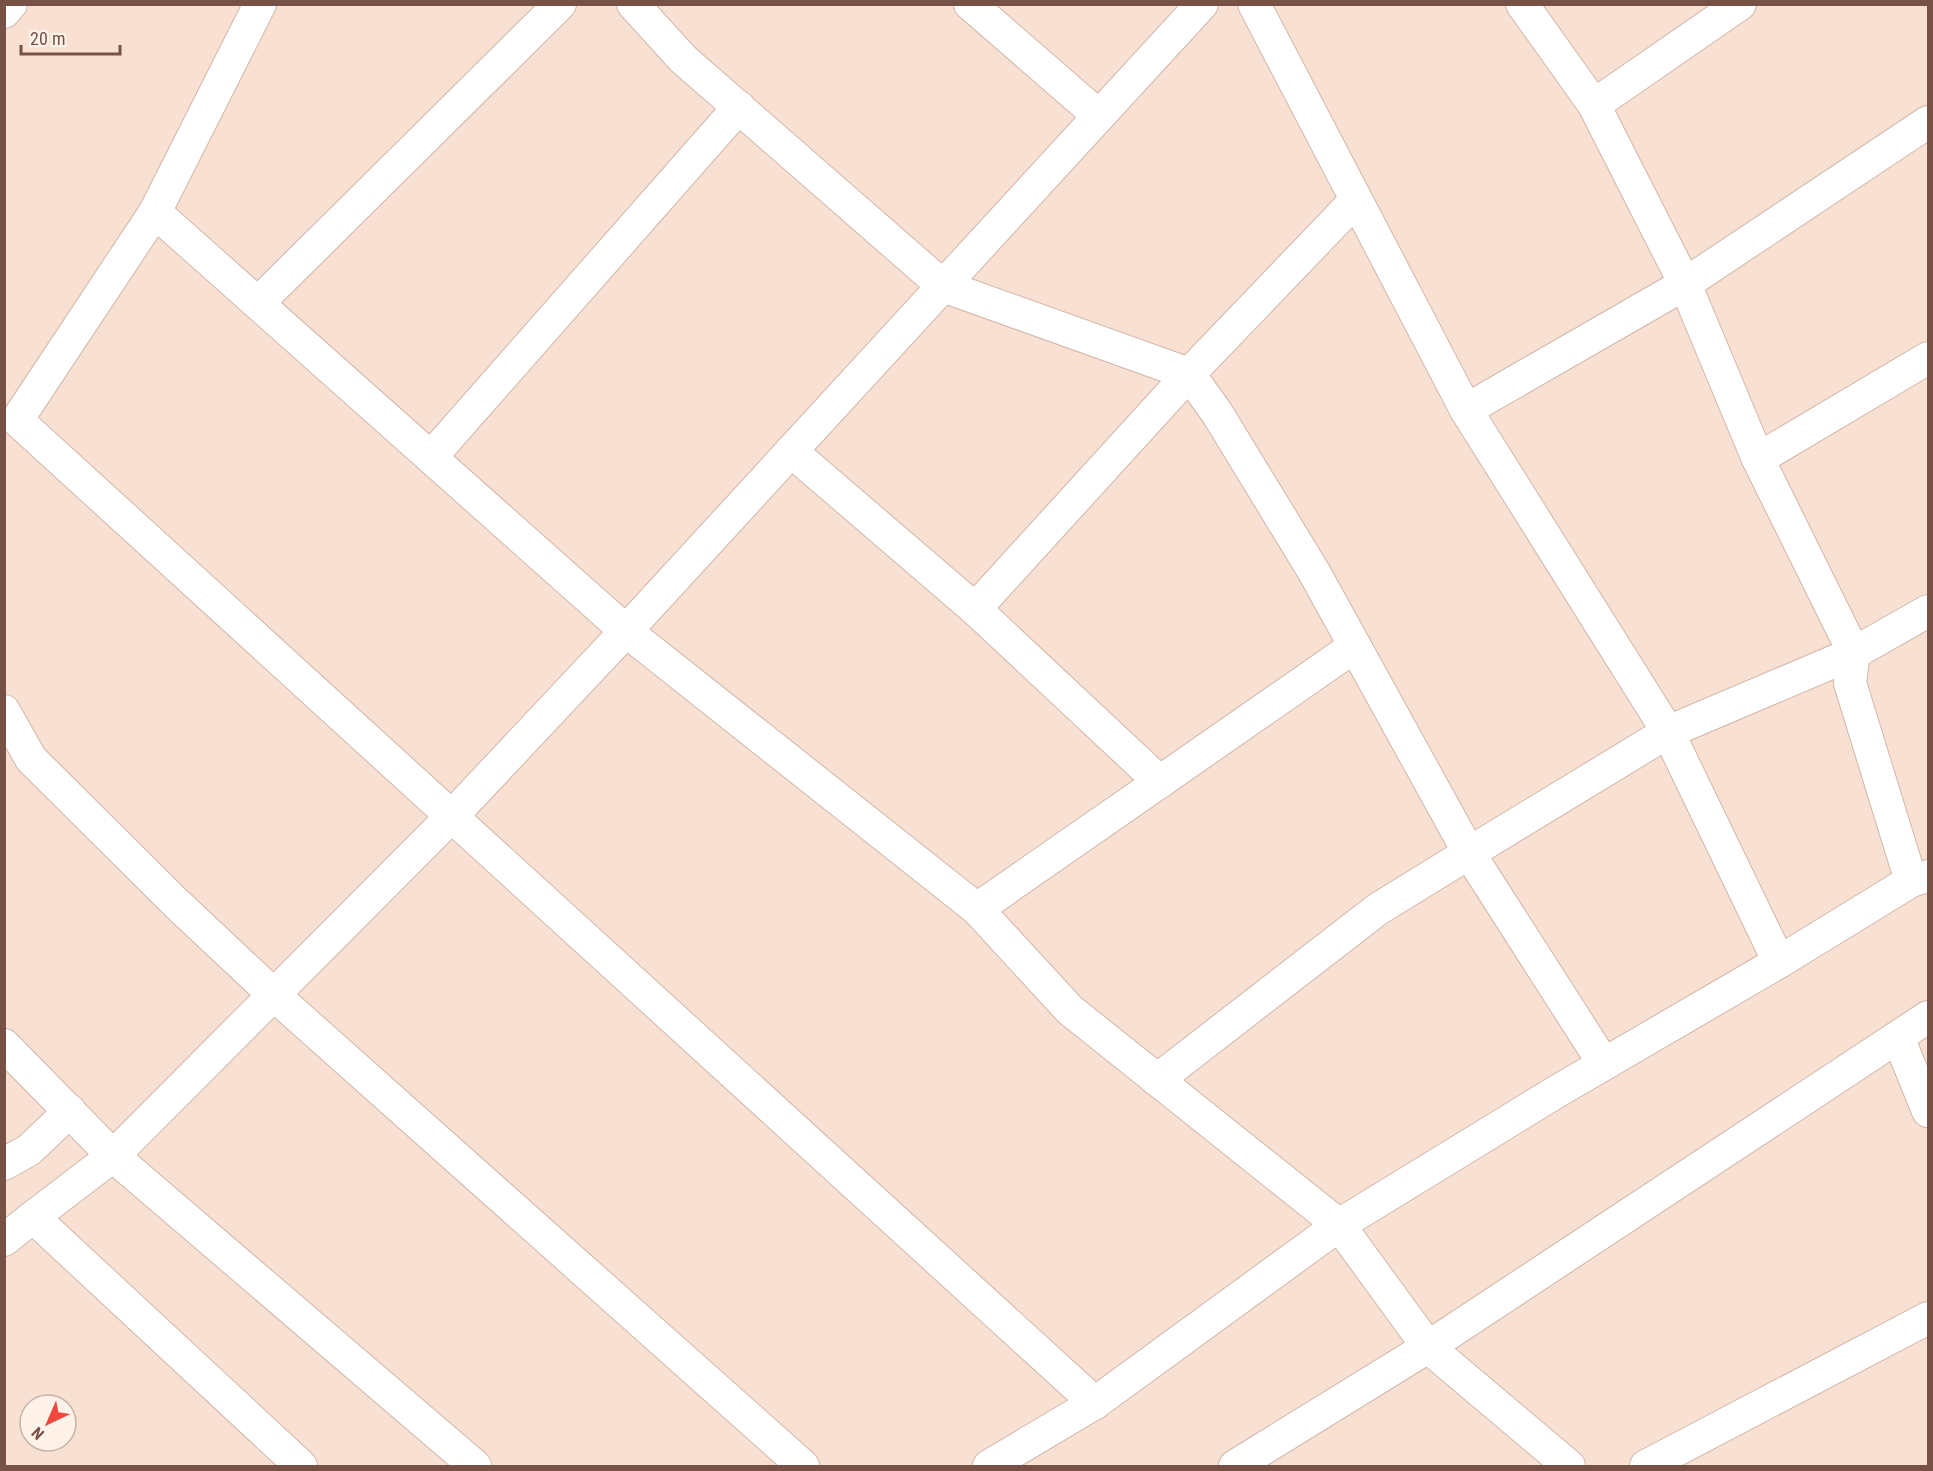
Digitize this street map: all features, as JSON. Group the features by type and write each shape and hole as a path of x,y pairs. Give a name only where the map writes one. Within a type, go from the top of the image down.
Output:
{"street":[{"path":"4,12 11,4"},
{"path":"260,4 155,212 11,412 1095,1403"},
{"path":"258,303 560,4"},
{"path":"633,4 683,59 943,286 1189,374 1217,413 1314,572 1469,853 1604,1064"},
{"path":"970,4 1099,116"},
{"path":"4,1240 113,1156 452,816 626,631 1202,4"},
{"path":"1254,4 1466,410 1668,732 1779,962"},
{"path":"989,1467 1095,1403 1339,1225 1604,1064 1920,878 1850,683 1854,653 1758,459 1685,285 1594,105 1522,4"},
{"path":"1594,105 1740,4"},
{"path":"431,457 739,107"},
{"path":"1466,410 1685,285 1929,122"},
{"path":"975,609 1189,374 1356,201"},
{"path":"155,212 626,631 977,909 1070,1010 1339,1225 1428,1347 1569,1467"},
{"path":"1758,459 1929,358"},
{"path":"791,451 975,609 1160,782"},
{"path":"1157,1080 1378,909 1668,732 1854,653 1929,611"},
{"path":"977,909 1355,646"},
{"path":"4,711 31,759 176,903 274,994 803,1467"},
{"path":"1235,1467 1428,1347 1929,1017"},
{"path":"1898,1037 1929,1111"},
{"path":"4,1045 113,1156 475,1467"},
{"path":"4,1164 28,1150 70,1112"},
{"path":"33,1217 301,1467"},
{"path":"1646,1467 1929,1318"}],"shaded area":[{"path":"5,5 1928,5 1928,1466 5,1466"}]}
